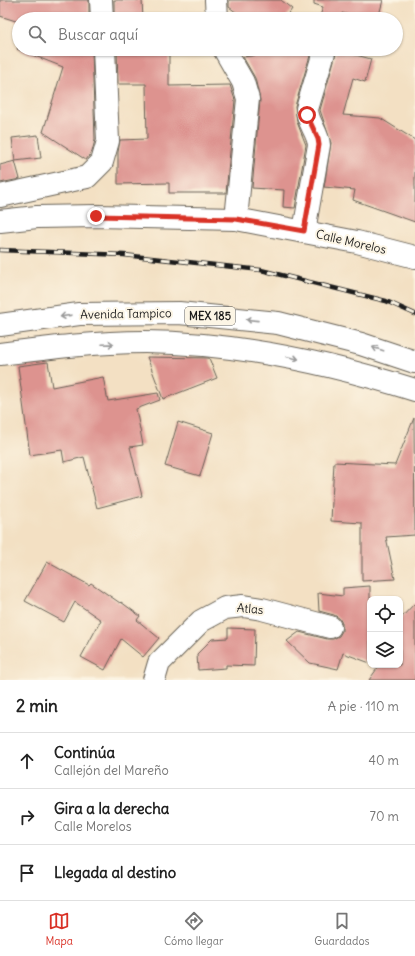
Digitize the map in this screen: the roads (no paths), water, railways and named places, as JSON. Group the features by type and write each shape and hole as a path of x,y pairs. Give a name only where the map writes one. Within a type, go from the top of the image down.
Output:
{"street":[{"path":"101,0 102,12"},
{"path":"216,0 216,12"},
{"path":"0,196 87,177 102,162 108,141 104,56"},
{"path":"228,56 243,82 248,99 236,219"},
{"path":"304,231 319,145 318,139 307,115 307,109 323,56"},
{"name":"Calle Morelos","path":"0,221 37,217 96,216 236,219 357,242 415,257"},
{"name":"Avenida Tampico","path":"0,325 79,314 179,313 278,323 361,344 415,362"},
{"path":"0,354 64,346 145,342 207,346 280,355 355,371 415,390"},
{"name":"Atlas","path":"154,680 159,663 201,621 225,608 243,606 262,609 330,627"}],"railway":[{"path":"0,250 124,255 261,270 386,301 415,314"}]}
